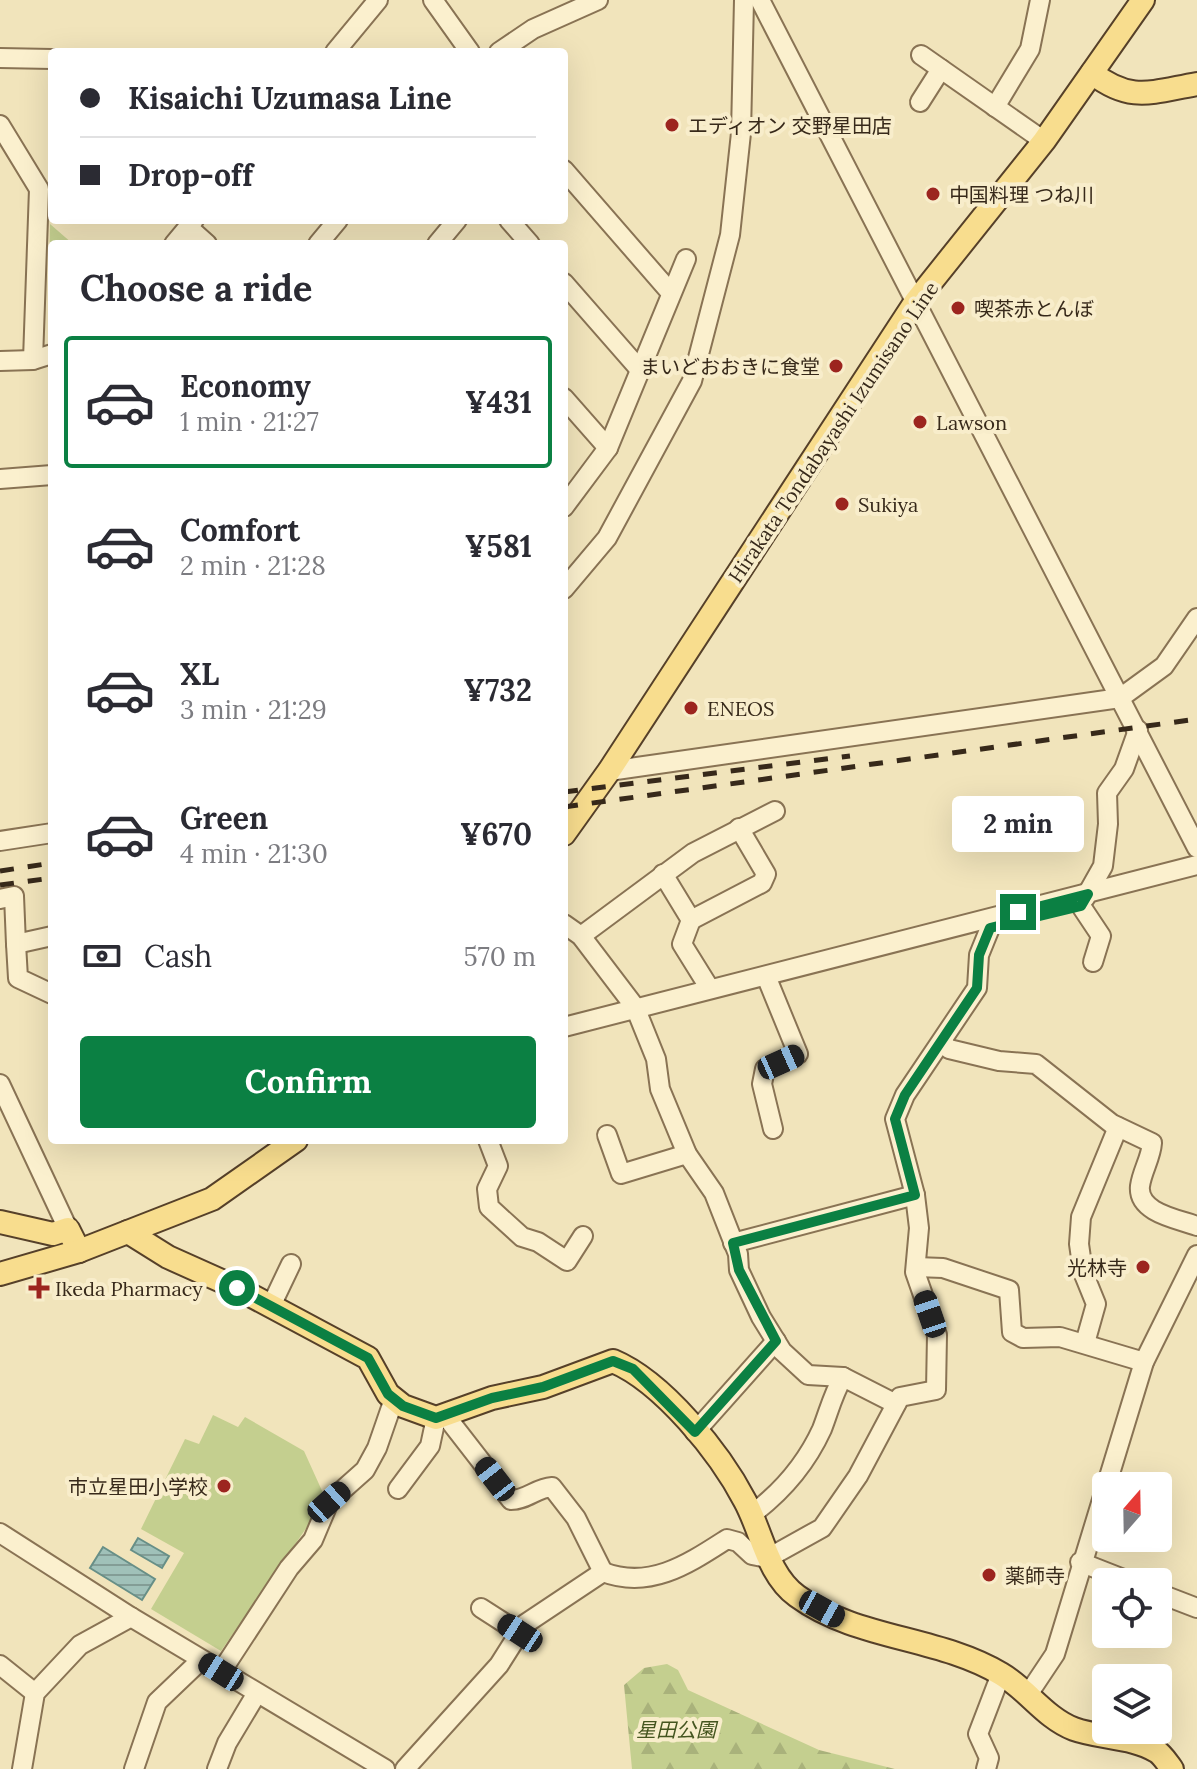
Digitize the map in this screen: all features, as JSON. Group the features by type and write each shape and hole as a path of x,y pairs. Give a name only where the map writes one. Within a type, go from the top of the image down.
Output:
{"main road":[{"name":"Hirakata Tondabayashi Izumisano Line","path":"568,828 609,771 916,301 1044,141 1143,0"},
{"path":"1092,73 1115,90 1142,94 1197,84"},
{"path":"0,1274 79,1251 212,1199 290,1144"},
{"path":"0,1222 53,1234 68,1229 79,1251"},
{"path":"128,1232 168,1257 271,1306 368,1358 394,1399 403,1406 441,1416 492,1398 554,1384 613,1361 633,1369 695,1432 720,1463 751,1515 768,1558 795,1595 849,1624 945,1649 1001,1674 1071,1728 1156,1751 1172,1769"}],"street":[{"path":"338,48 378,0"},
{"path":"433,0 467,48"},
{"path":"505,48 533,29 598,0"},
{"path":"568,584 607,538 692,381 730,235 741,133 744,0"},
{"path":"760,0 1197,848"},
{"path":"995,107 1030,49 1040,0"},
{"path":"921,55 1044,141"},
{"path":"0,58 48,59"},
{"path":"920,102 941,69"},
{"path":"0,125 39,189 33,360"},
{"path":"568,175 671,293"},
{"path":"177,240 191,224 204,240"},
{"path":"321,240 335,224"},
{"path":"440,240 454,224"},
{"path":"512,224 526,240"},
{"path":"568,502 608,448 686,259"},
{"path":"568,288 641,371"},
{"path":"0,361 33,360 48,355"},
{"path":"568,403 608,448"},
{"path":"0,479 48,475"},
{"path":"609,771 1120,698 1164,666 1197,618"},
{"path":"1084,900 1103,866 1108,824 1107,793 1124,769 1138,730"},
{"path":"581,936 663,874 739,828 775,811"},
{"path":"710,989 682,944 691,920 762,883 766,874 739,828"},
{"path":"0,841 48,834"},
{"path":"568,1026 635,1007 1084,900 1197,865"},
{"path":"663,874 691,920"},
{"path":"0,899 14,896 18,978 48,992"},
{"path":"1084,900 1101,936 1093,962"},
{"path":"441,1416 511,1500 522,1500 541,1488 552,1487 576,1518 603,1572 625,1581 657,1577 727,1539 738,1542 752,1555 768,1558 822,1528 858,1476 900,1397 936,1390 937,1335 916,1267 919,1228 915,1195 895,1119 905,1095 977,988 979,955 992,923"},
{"path":"568,927 581,936 635,1007 656,1059 660,1089 687,1154 714,1193 733,1243 739,1270 779,1346 808,1375 843,1377 896,1404"},
{"path":"16,944 48,937"},
{"path":"766,976 802,1046 798,1054 765,1069 762,1084 766,1118"},
{"path":"942,1042 949,1049 999,1061 1036,1064 1118,1127 1152,1143 1140,1187 1148,1208 1197,1226"},
{"path":"0,1084 68,1229"},
{"path":"1085,1343 1096,1304 1083,1272 1079,1244 1081,1217 1118,1127"},
{"path":"607,1135 606,1157 621,1174 687,1154"},
{"path":"490,1144 498,1166 487,1189 489,1207 518,1241 538,1242 567,1261 583,1236"},
{"path":"733,1243 915,1195"},
{"path":"1027,1696 1055,1654 1080,1562 1144,1362 1197,1255"},
{"path":"271,1306 291,1264"},
{"path":"916,1267 943,1268 1009,1290 1012,1332 1023,1338 1060,1337 1144,1362"},
{"path":"695,1432 779,1346"},
{"path":"751,1515 779,1494 799,1467 822,1429 843,1377"},
{"path":"221,1672 289,1568 313,1540 329,1502 365,1470 394,1399"},
{"path":"398,1489 430,1446 441,1416"},
{"path":"0,1533 201,1660 385,1769"},
{"path":"1080,1562 1095,1568"},
{"path":"405,1769 499,1665 525,1624 603,1572"},
{"path":"1172,1598 1197,1608"},
{"path":"481,1608 520,1633"},
{"path":"22,1769 35,1693 80,1645 131,1617"},
{"path":"134,1769 157,1702 201,1660"},
{"path":"0,1665 35,1693"},
{"path":"986,1769 989,1758 978,1734 1001,1674"},
{"path":"217,1769 227,1743 257,1693"}],"green space":[{"path":"50,224 68,240 50,240"},
{"path":"213,1415 238,1427 245,1417 304,1451 323,1493 307,1527 221,1651 151,1609 184,1553 141,1529 185,1439 199,1444"},
{"name":"星田公園","path":"667,1664 678,1670 688,1690 819,1750 895,1769 632,1769 624,1685 644,1668"}],"water":[{"path":"138,1538 169,1556 162,1568 131,1550"},
{"path":"103,1547 155,1579 142,1600 90,1568"}],"railway":[{"path":"568,806 1197,719"},
{"path":"568,791 850,756"},
{"path":"0,871 48,864"},
{"path":"0,885 48,879"}],"place":[{"name":"エディオン 交野星田店","path":"672,125"},
{"name":"中国料理 つね川","path":"933,194"},
{"name":"喫茶赤とんぼ","path":"958,308"},
{"name":"まいどおおきに食堂","path":"836,366"},
{"name":"Lawson","path":"920,422"},
{"name":"Sukiya","path":"842,504"},
{"name":"ENEOS","path":"691,708"},
{"name":"光林寺","path":"1143,1267"},
{"name":"Ikeda Pharmacy","path":"39,1288"},
{"name":"市立星田小学校","path":"224,1486"},
{"name":"薬師寺","path":"989,1575"}],"route":[{"path":"237,1288 368,1358 388,1394 403,1406 436,1418 492,1398 543,1387 613,1361 633,1369 695,1432 776,1341 739,1270 738,1254 733,1243 915,1195 895,1119 905,1095 977,988 979,955 990,928 1081,906 1088,894 1018,912"}]}
